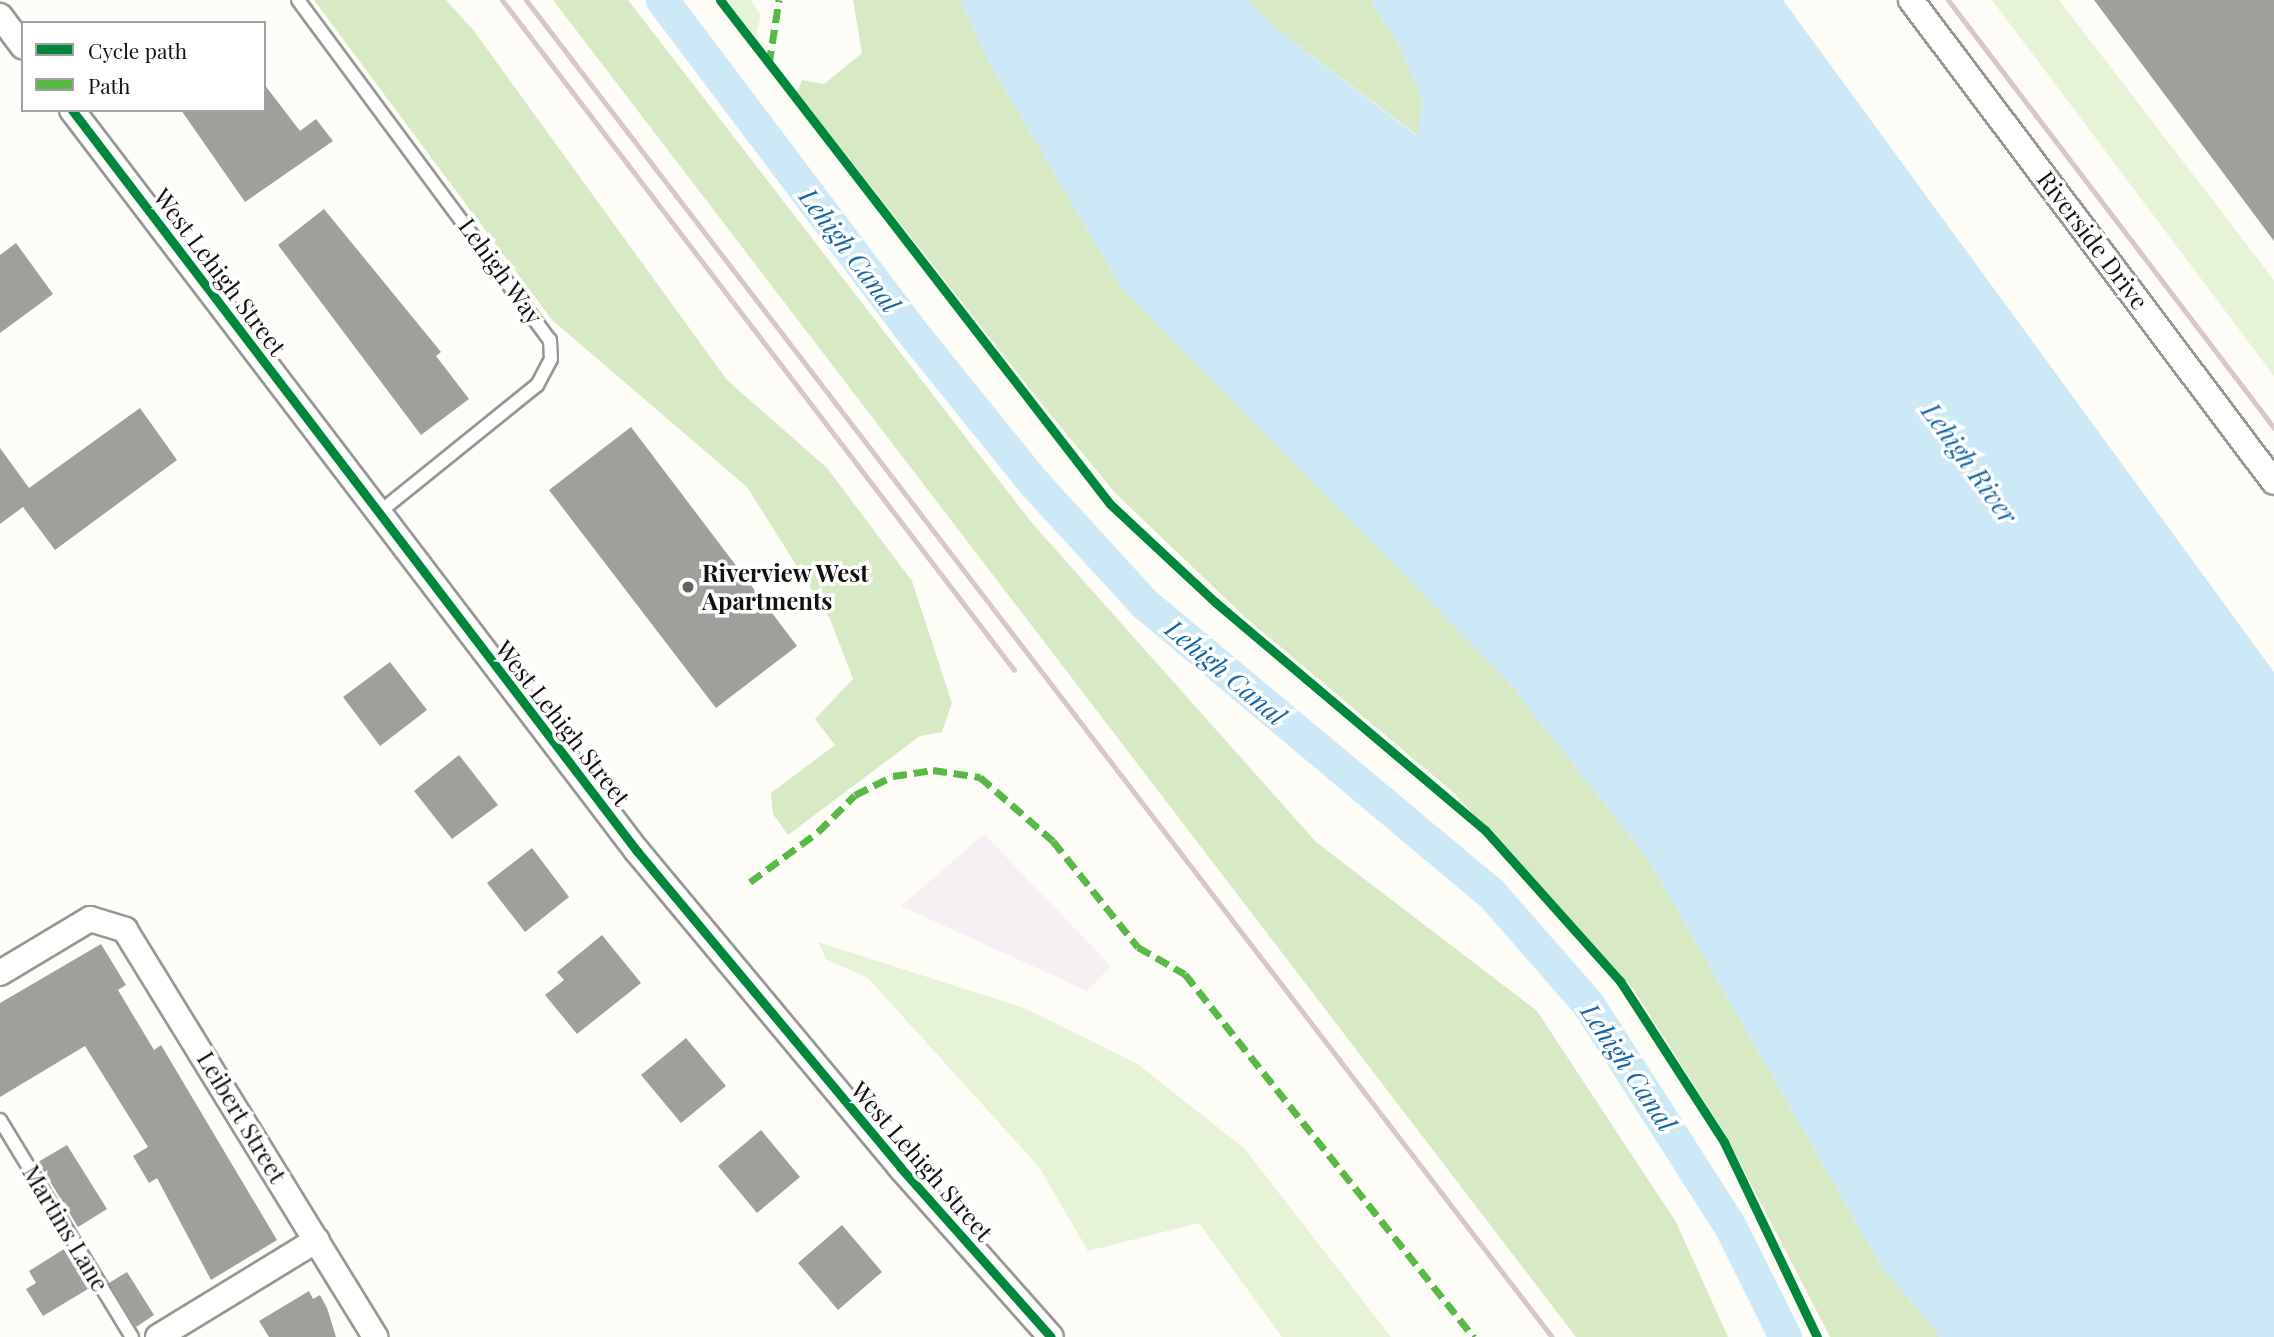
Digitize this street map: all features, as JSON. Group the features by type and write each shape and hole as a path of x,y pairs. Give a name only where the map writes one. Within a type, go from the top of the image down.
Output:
{"street":[{"name":"Riverside Drive","path":"1911,0 2274,482"},
{"path":"0,16 21,43"},
{"name":"West Lehigh Street","path":"74,112 377,514 637,851 900,1167 1051,1337"},
{"name":"Leibert Street","path":"0,973 90,919 105,920 134,940 375,1337"},
{"path":"159,1337 317,1240"}],"lane":[{"name":"Lehigh Way","path":"298,0 550,340 551,359 537,385 377,514"},
{"name":"Martins Lane","path":"0,1119 132,1337"}],"shaded area":[{"path":"984,834 1111,966 1087,991 901,906"}],"green space":[{"path":"314,0 446,0 474,31 727,380 827,468 912,581 952,703 942,732 920,736 788,835 773,814 771,793 835,745 815,719 853,679 830,619 747,487 552,320"},
{"path":"553,0 628,0 1032,523 1316,842 1537,1011 1676,1222 1728,1337 1576,1337"},
{"path":"727,0 751,0 761,16 755,37"},
{"path":"853,0 961,0 987,58 1122,288 1508,681 1649,860 1880,1264 1941,1337 1830,1337 1727,1137 1632,987 1455,794 1246,618 1115,493 1042,404 797,92 802,80 824,84 862,53"},
{"path":"1248,0 1370,0 1399,45 1423,101 1418,136 1273,26"},
{"path":"1992,0 2059,0 2274,280 2274,376"},
{"path":"818,942 1024,1008 1136,1063 1244,1148 1391,1337 1282,1337 1199,1223 1088,1251 1039,1167 868,978 826,959"}],"water":[{"name":"Lehigh River","path":"961,0 1248,0 1273,26 1417,136 1423,101 1399,45 1370,0 1783,0 2274,672 2274,1337 1941,1337 1880,1264 1649,860 1508,681 1122,288 987,58"}],"building":[{"path":"2094,0 2274,0 2274,241"},
{"path":"266,87 300,131 316,119 333,141 245,202 182,112 266,112"},
{"path":"324,209 441,352 436,356 469,399 421,435 278,245"},
{"path":"16,243 53,294 0,333 0,255"},
{"path":"140,408 177,460 55,550 23,507 0,524 0,448 29,488"},
{"name":"Riverview West Apartments","path":"631,427 797,646 716,708 549,490"},
{"path":"390,662 427,710 380,746 343,697"},
{"path":"459,755 498,805 452,839 414,791"},
{"path":"532,848 569,897 525,932 487,883"},
{"path":"602,935 641,983 577,1034 545,995 564,980 557,972"},
{"path":"101,944 126,985 118,990 154,1050 161,1045 277,1240 211,1280 157,1178 149,1183 133,1156 148,1147 85,1046 0,1097 0,1003"},
{"path":"686,1038 726,1086 681,1123 641,1075"},
{"path":"761,1130 800,1177 757,1213 718,1166"},
{"path":"67,1145 107,1209 78,1227 38,1162"},
{"path":"842,1225 882,1272 838,1310 798,1263"},
{"path":"64,1249 88,1289 43,1316 26,1289 36,1283 29,1271"},
{"path":"127,1272 154,1315 136,1327 109,1283"},
{"path":"309,1291 313,1299 320,1295 336,1337 269,1337 259,1321"}],"waterway":[{"name":"Lehigh Canal","path":"662,0 908,327 1034,483 1145,604 1490,892 1588,1004 1730,1226 1785,1337"}],"railway":[{"path":"502,0 1014,670"},
{"path":"526,0 1552,1337"},
{"path":"1948,0 2274,428"}],"marked path":[{"path":"769,64 779,0"},
{"path":"750,882 818,832 855,795 893,776 933,770 980,777 1053,841 1138,947 1185,974 1474,1337"}],"cycle path":[{"path":"720,0 1110,504 1215,602 1485,830 1620,981 1724,1142 1817,1337"},
{"path":"74,112 637,851 900,1167 1051,1337"}],"place":[{"name":"Riverview West Apartments","path":"688,587"}]}
